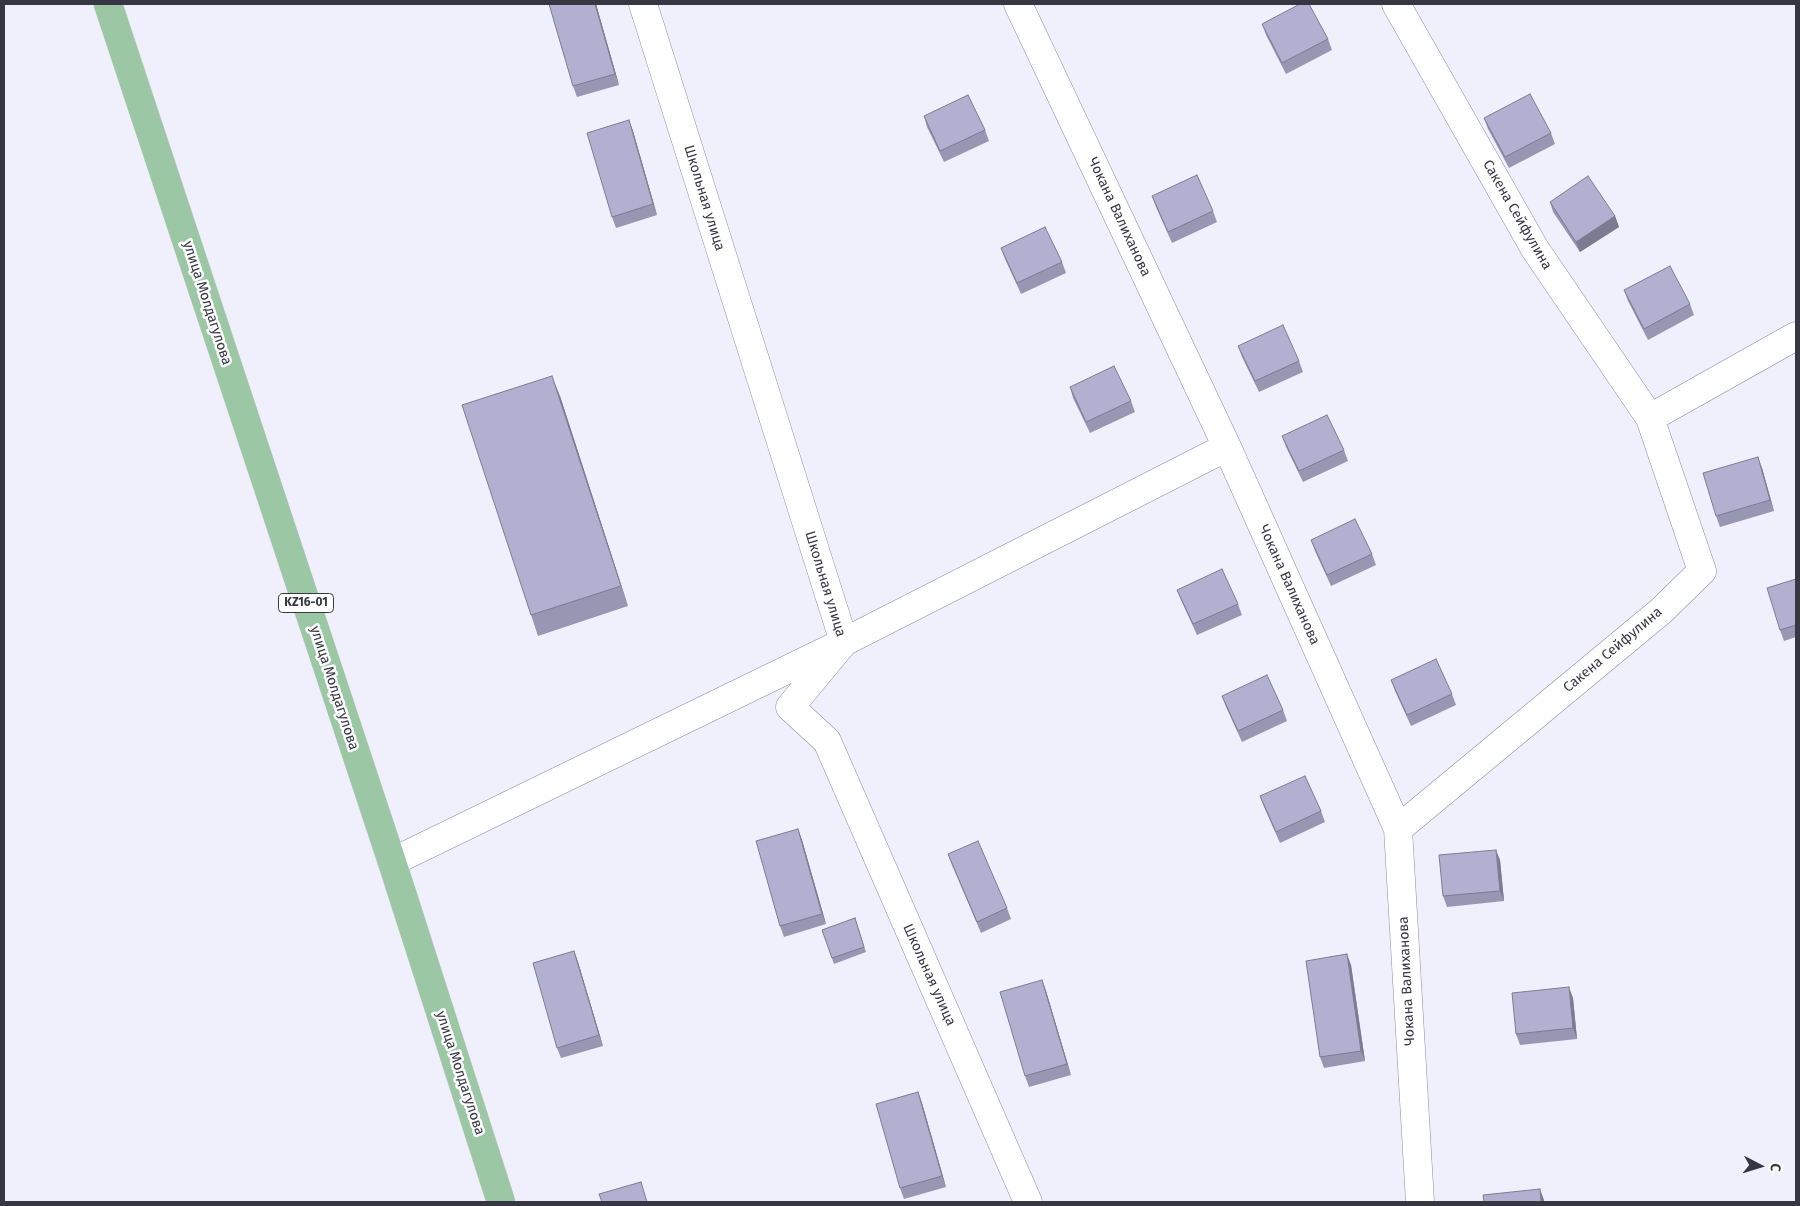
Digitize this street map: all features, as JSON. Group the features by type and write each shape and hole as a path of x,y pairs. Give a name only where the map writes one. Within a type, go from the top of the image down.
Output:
{"main road":[{"name":"улица Молдагулова","path":"108,4 392,862 501,1202"}],"street":[{"name":"Школьная улица","path":"643,4 844,642 790,708 827,741 1028,1202"},
{"name":"Чокана Валиханова","path":"1018,4 1227,447 1398,829 1420,1202"},
{"name":"Сакена Сейфулина","path":"1396,4 1535,249 1650,418 1702,570 1661,611 1398,829"},
{"path":"1650,418 1796,336"},
{"path":"392,862 844,642 1227,447"}],"building":[{"path":"549,4 595,4 615,74 573,86"},
{"path":"1300,4 1309,4 1328,39 1282,63 1262,24"},
{"path":"1530,94 1551,133 1505,157 1484,118"},
{"path":"968,95 985,130 940,151 924,116"},
{"path":"629,120 653,204 612,217 587,133"},
{"path":"1197,175 1213,211 1168,232 1152,196"},
{"path":"1588,176 1615,216 1576,242 1550,202"},
{"path":"1045,227 1062,262 1017,283 1001,248"},
{"path":"1670,266 1690,304 1644,329 1624,290"},
{"path":"1283,325 1299,361 1255,381 1238,346"},
{"path":"1114,366 1131,401 1086,422 1070,387"},
{"path":"552,376 621,586 531,615 462,405"},
{"path":"1327,415 1344,450 1299,471 1282,436"},
{"path":"1758,457 1770,500 1716,516 1703,473"},
{"path":"1355,519 1372,554 1327,575 1311,540"},
{"path":"1222,569 1238,604 1193,624 1177,590"},
{"path":"1796,579 1796,625 1780,630 1767,588"},
{"path":"1436,659 1452,694 1407,715 1391,680"},
{"path":"1267,675 1283,710 1238,731 1222,696"},
{"path":"1305,776 1321,811 1276,832 1260,796"},
{"path":"798,829 822,914 780,926 756,841"},
{"path":"978,841 1007,908 977,922 948,854"},
{"path":"1496,850 1500,891 1443,896 1439,855"},
{"path":"855,918 864,947 832,958 822,930"},
{"path":"574,951 599,1035 557,1048 533,963"},
{"path":"1347,954 1361,1051 1320,1057 1306,961"},
{"path":"1042,980 1067,1064 1025,1076 1000,992"},
{"path":"1569,987 1573,1028 1516,1034 1512,993"},
{"path":"918,1092 942,1176 900,1188 876,1104"},
{"path":"641,1182 647,1202 602,1202 599,1194"},
{"path":"1540,1189 1541,1202 1484,1202 1483,1195"}]}
